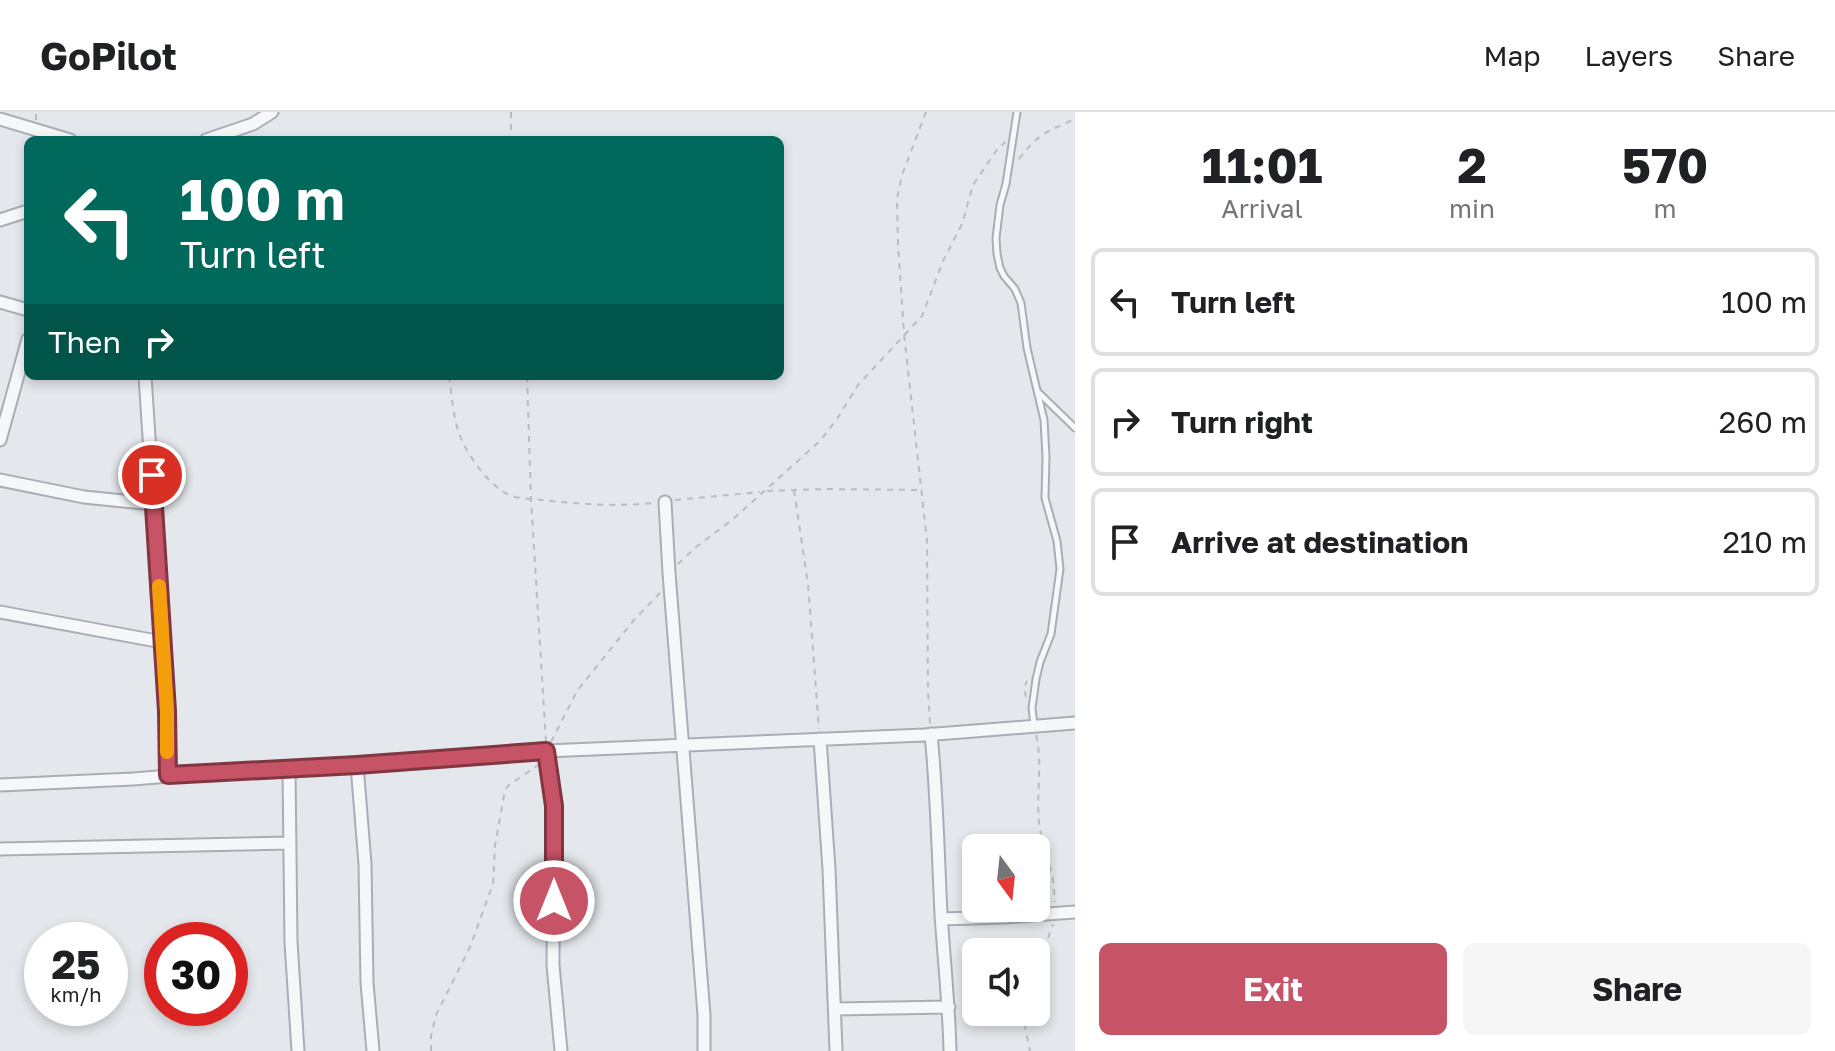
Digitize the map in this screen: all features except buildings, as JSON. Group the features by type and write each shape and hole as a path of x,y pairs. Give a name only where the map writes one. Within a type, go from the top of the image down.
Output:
{"street":[{"path":"218,136 253,124 272,112"},
{"path":"0,119 57,136"},
{"path":"0,220 24,212"},
{"path":"0,302 24,309"},
{"path":"0,440 24,353"},
{"path":"145,380 167,711 168,775"},
{"path":"0,480 84,497 153,504"},
{"path":"665,502 704,1015 704,1051"},
{"path":"0,612 162,642"},
{"path":"0,785 546,751 931,734 1075,723"},
{"path":"931,734 950,1051"},
{"path":"820,739 836,1051"},
{"path":"546,751 554,806 553,965 561,1051"},
{"path":"357,765 365,864 367,983 373,1051"},
{"path":"289,769 291,942 298,1051"},
{"path":"0,849 289,843"},
{"path":"941,919 1075,912"},
{"path":"835,1009 949,1007"}],"lane":[{"path":"1017,112 1000,205 997,254 1000,268 1021,303 1027,348 1044,420 1045,498 1057,541 1060,569 1051,634 1036,679 1032,708 1034,726"},
{"path":"1038,392 1075,428"}],"path":[{"path":"511,112 511,136"},
{"path":"926,112 902,175 897,199 904,334 927,541 931,734"},
{"path":"1008,173 1043,133 1075,119"},
{"path":"431,1051 436,1015 470,947 493,884 495,846 505,790 537,765 577,691 634,620 657,597 680,562 820,441 858,385 922,316 943,261 962,224 978,176 1014,132"},
{"path":"450,380 462,441 490,481 512,496 604,505 764,491 921,490"},
{"path":"527,380 546,751"},
{"path":"794,490 808,584 820,739"},
{"path":"1034,726 1040,762 1039,822 1053,879 1055,913 1050,938"},
{"path":"1025,1026 1030,1051"}],"slow traffic":[{"path":"159,586 167,752"}],"route":[{"path":"152,475 167,711 168,775 546,751 554,806 554,901"}]}
